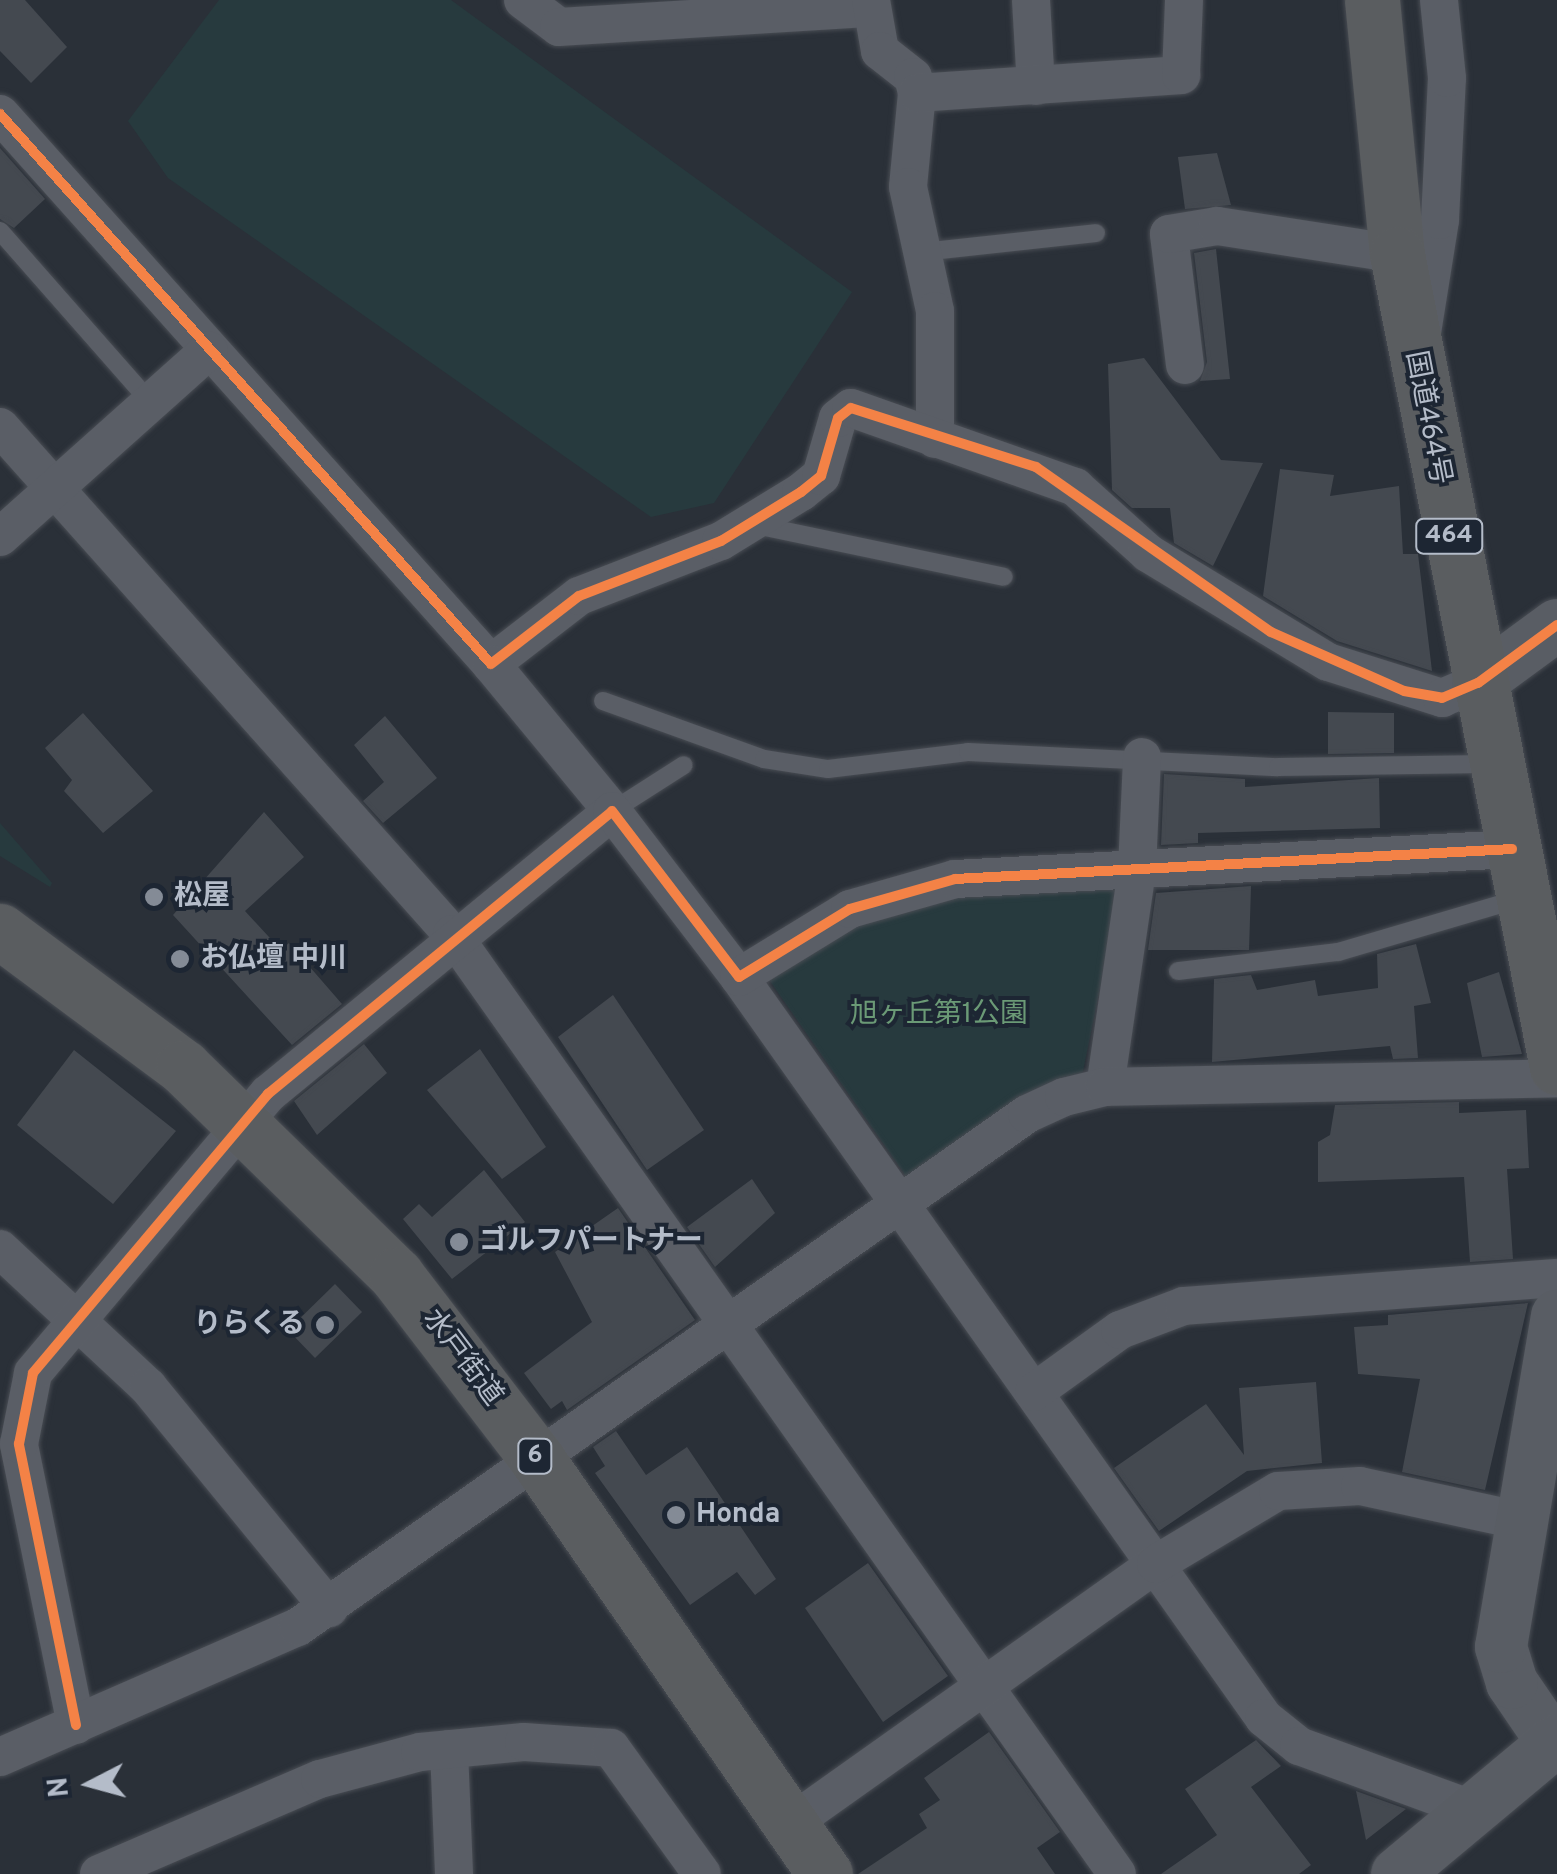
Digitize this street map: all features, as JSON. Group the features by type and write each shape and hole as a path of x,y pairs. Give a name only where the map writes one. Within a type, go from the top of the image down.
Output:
{"highway":[{"name":"国道464号","path":"1372,0 1397,254 1414,355 1494,764 1530,882 1557,1066"},
{"name":"水戸街道","path":"0,931 123,1017 242,1119 396,1275 537,1458 826,1874"}],"street":[{"path":"523,0 559,28 638,10 871,4 880,51 913,77 916,94 908,187 935,312 934,439"},
{"path":"1030,0 1036,86"},
{"path":"916,94 1181,75 1184,0"},
{"path":"1414,355 1430,316 1440,220 1447,78 1439,0"},
{"path":"0,114 491,664 612,811 739,977 1264,1718 1288,1737 1474,1810"},
{"path":"1185,365 1169,234 1217,226 1397,254"},
{"path":"0,537 209,350"},
{"path":"491,664 578,596 750,524 820,476 838,418 851,408 1075,487 1148,553 1328,662 1442,698 1478,683 1557,625"},
{"path":"0,426 452,934 990,1686 1117,1874"},
{"path":"1105,1086 1137,869 1142,757"},
{"path":"76,1725 18,1444 32,1373 75,1314 242,1119 452,934 612,811"},
{"path":"739,977 850,909 903,889 1137,869 1530,882"},
{"path":"0,1757 329,1608 1028,1114 1105,1086 1557,1078"},
{"path":"0,1249 75,1314 196,1442 329,1608"},
{"path":"1034,1392 1120,1330 1184,1306 1557,1278"},
{"path":"1397,1874 1555,1741 1512,1683 1502,1648 1517,1520 1557,1316"},
{"path":"790,1824 990,1686 1156,1564 1278,1490 1360,1486 1517,1520"},
{"path":"99,1874 171,1860 320,1779 448,1749 611,1748 702,1874"},
{"path":"448,1749 454,1874"}],"lane":[{"path":"0,230 151,403"},
{"path":"922,252 1096,234"},
{"path":"750,524 1004,578"},
{"path":"603,701 764,759 828,769 968,752 1346,769 1494,764"},
{"path":"612,811 684,765"},
{"path":"1178,971 1338,952 1530,882"}],"green space":[{"path":"219,0 451,0 852,292 714,503 651,517 168,178 128,121"},
{"path":"0,823 52,883 50,887 0,856"},
{"name":"旭ヶ丘第1公園","path":"1121,886 1082,1076 910,1182 765,974 854,920 920,896"}],"building":[{"path":"0,0 25,0 67,47 31,83 0,51"},
{"path":"0,148 45,199 14,228 0,219"},
{"path":"1217,153 1231,205 1185,209 1178,157"},
{"path":"1216,249 1230,379 1200,381 1207,362 1194,253"},
{"path":"1144,358 1221,460 1263,463 1213,566 1174,543 1170,508 1132,508 1112,490 1108,364"},
{"path":"1280,469 1334,475 1330,496 1399,486 1403,554 1418,554 1432,671 1337,641 1263,596"},
{"path":"1328,712 1394,713 1394,753 1328,754"},
{"path":"83,713 153,791 103,833 64,791 72,780 45,748"},
{"path":"385,716 437,778 383,823 363,801 384,782 354,745"},
{"path":"1164,774 1245,779 1245,787 1379,778 1380,828 1198,833 1198,843 1161,845"},
{"path":"264,812 304,857 245,911 281,950 289,943 342,1004 292,1045 173,915"},
{"path":"1251,886 1249,950 1148,950 1156,893"},
{"path":"1416,944 1431,1003 1414,1006 1418,1058 1393,1059 1390,1046 1212,1062 1214,979 1251,975 1257,990 1315,980 1318,996 1378,988 1377,954"},
{"path":"1499,972 1522,1054 1482,1057 1467,983"},
{"path":"613,995 704,1130 647,1170 558,1037"},
{"path":"364,1044 387,1073 317,1135 294,1101"},
{"path":"480,1049 546,1147 502,1179 427,1090"},
{"path":"74,1050 176,1131 113,1204 17,1125"},
{"path":"1459,1102 1459,1113 1526,1110 1529,1168 1507,1169 1513,1259 1470,1262 1464,1177 1318,1182 1318,1142 1330,1135 1335,1105"},
{"path":"484,1170 525,1222 452,1279 403,1219 419,1204 432,1217"},
{"path":"752,1179 775,1213 715,1267 687,1227"},
{"path":"618,1208 695,1320 567,1410 562,1401 551,1409 524,1373 592,1322 555,1252"},
{"path":"335,1284 362,1312 315,1358 288,1330"},
{"path":"1528,1303 1485,1490 1402,1472 1420,1379 1358,1374 1354,1327 1388,1325 1388,1315"},
{"path":"1316,1382 1322,1463 1247,1471 1159,1531 1114,1468 1206,1404 1244,1455 1239,1388"},
{"path":"616,1431 646,1475 687,1447 776,1579 755,1595 737,1572 690,1605 595,1473 605,1466 593,1447"},
{"path":"868,1563 948,1676 883,1722 805,1608"},
{"path":"989,1732 1060,1832 1037,1848 1055,1874 858,1874 927,1828 919,1814 940,1800 924,1778"},
{"path":"1256,1740 1281,1766 1251,1787 1311,1865 1299,1874 1161,1874 1217,1835 1185,1789"},
{"path":"1356,1791 1406,1809 1366,1840"}],"cycle path":[{"path":"0,114 491,664 579,596 721,541 801,492 821,476 838,418 851,408 1036,467 1271,632 1404,691 1442,698 1478,683 1557,625"},
{"path":"76,1725 19,1444 33,1373 268,1094 612,811 739,977 850,909 955,879 1512,849"}],"place":[{"name":"松屋","path":"154,897"},
{"name":"お仏壇 中川","path":"180,959"},
{"name":"ゴルフパートナー","path":"459,1242"},
{"name":"りらくる","path":"325,1325"},
{"name":"Honda","path":"676,1515"}]}
